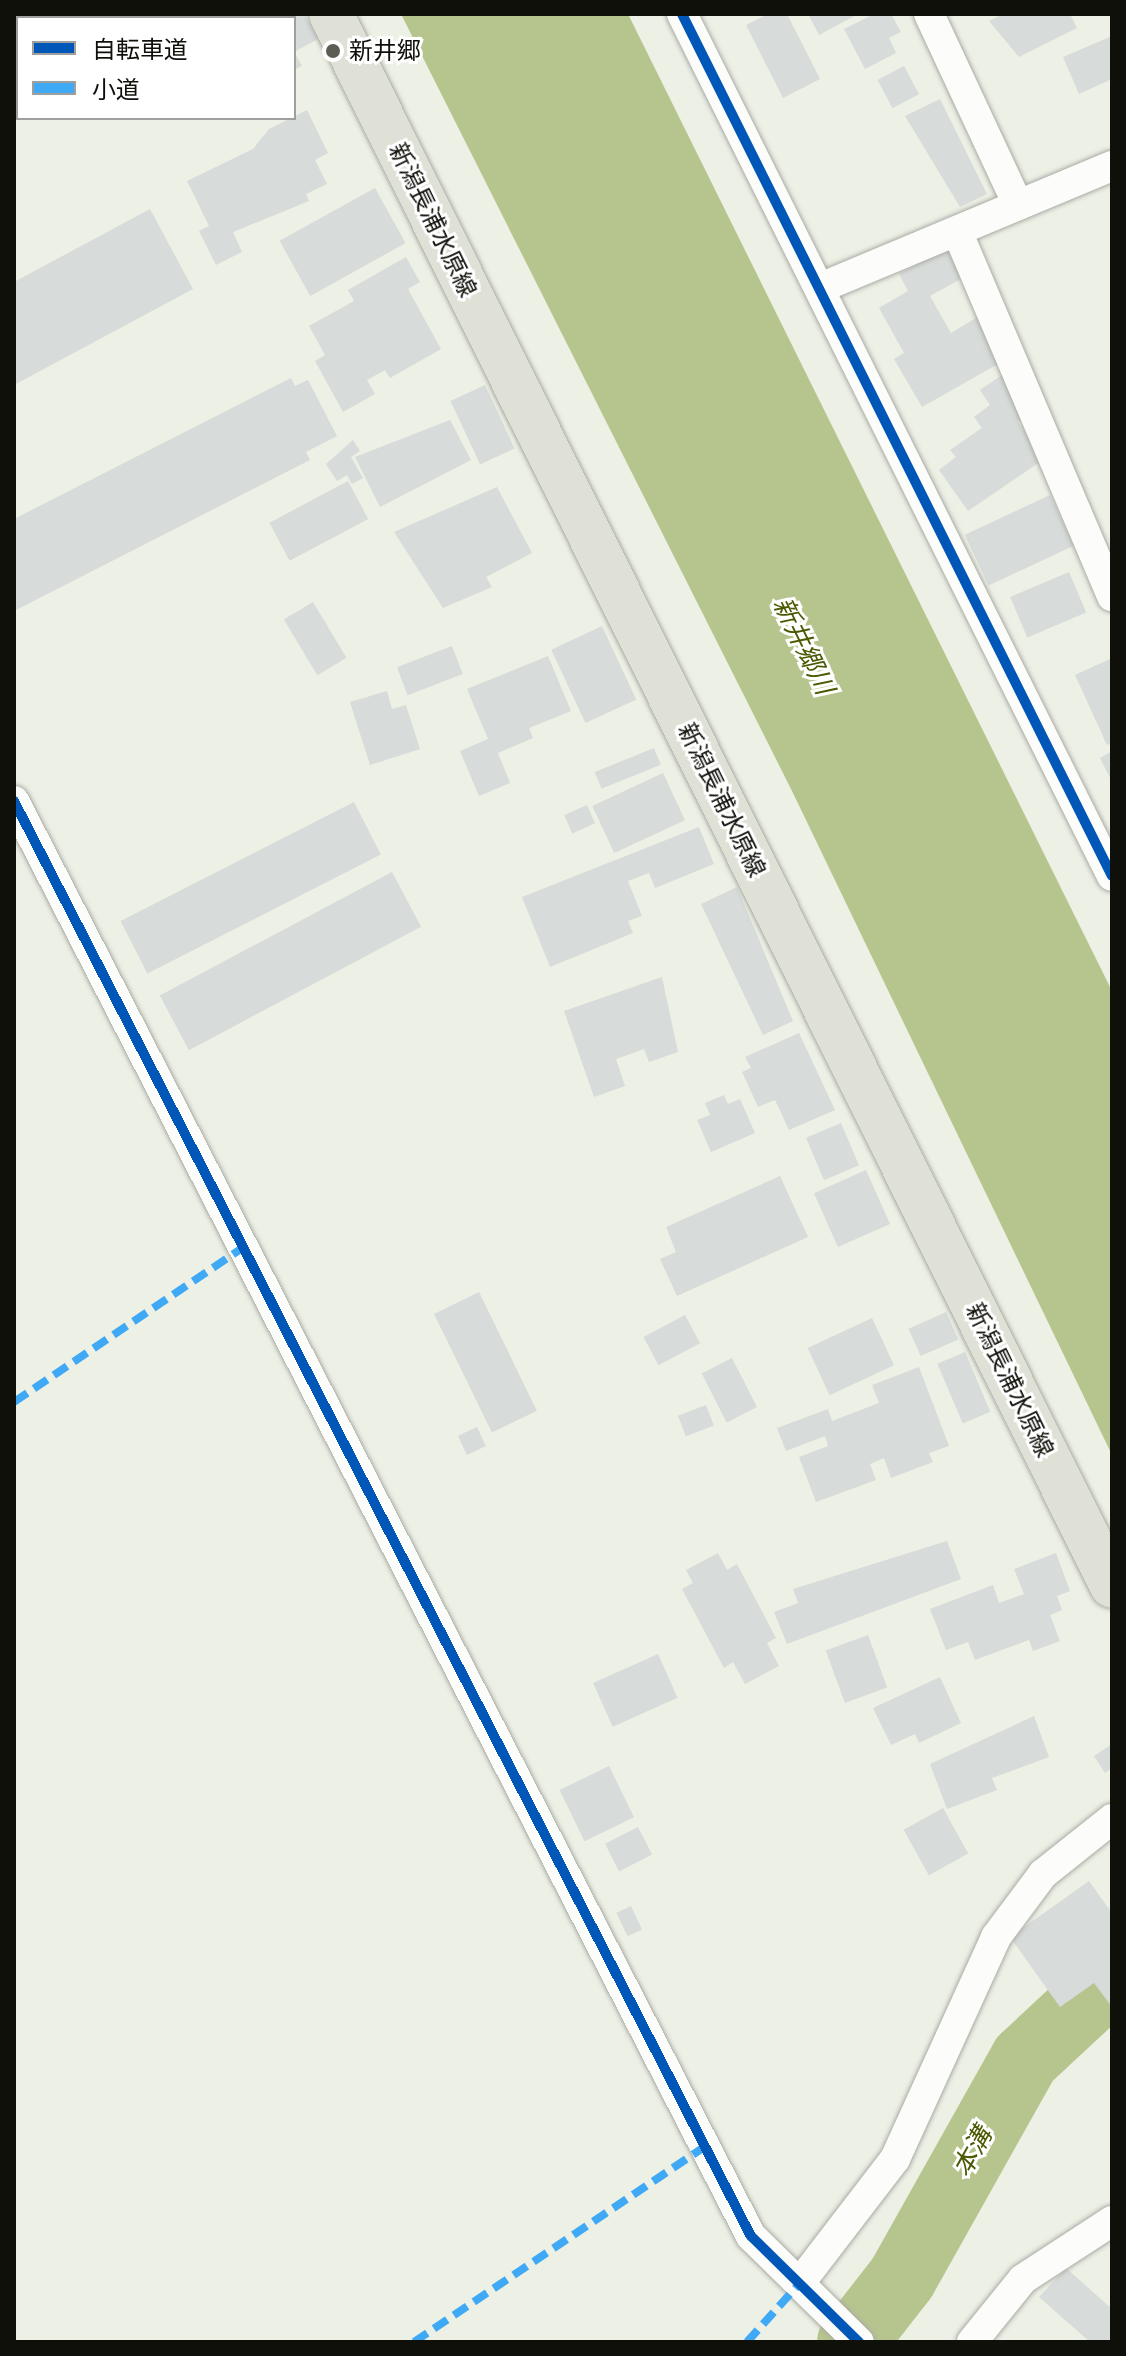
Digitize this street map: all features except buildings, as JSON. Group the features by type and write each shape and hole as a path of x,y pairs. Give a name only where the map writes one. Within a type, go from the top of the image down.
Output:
{"main road":[{"name":"新潟長浦水原線","path":"331,14 1112,1586"}],"street":[{"path":"682,14 1112,876"},
{"path":"929,14 1018,205"},
{"path":"820,288 1112,166"},
{"path":"957,231 1112,597"},
{"path":"14,801 751,2236 859,2342"},
{"path":"809,2294 895,2159 996,1937 1043,1874 1112,1819"},
{"path":"972,2342 1023,2279 1112,2221"}],"water":[{"name":"新井郷川","path":"401,14 628,14 1112,991 1112,1455 791,789"}],"waterway":[{"name":"本溝","path":"852,2342 902,2278 1025,2059 1112,1978"}],"marked path":[{"path":"14,1402 245,1246"},
{"path":"414,2342 707,2145"},
{"path":"747,2342 799,2284"}],"cycle path":[{"path":"682,14 1112,876"},
{"path":"14,801 751,2236 859,2342"}],"place":[{"name":"新井郷","path":"333,51"}]}
